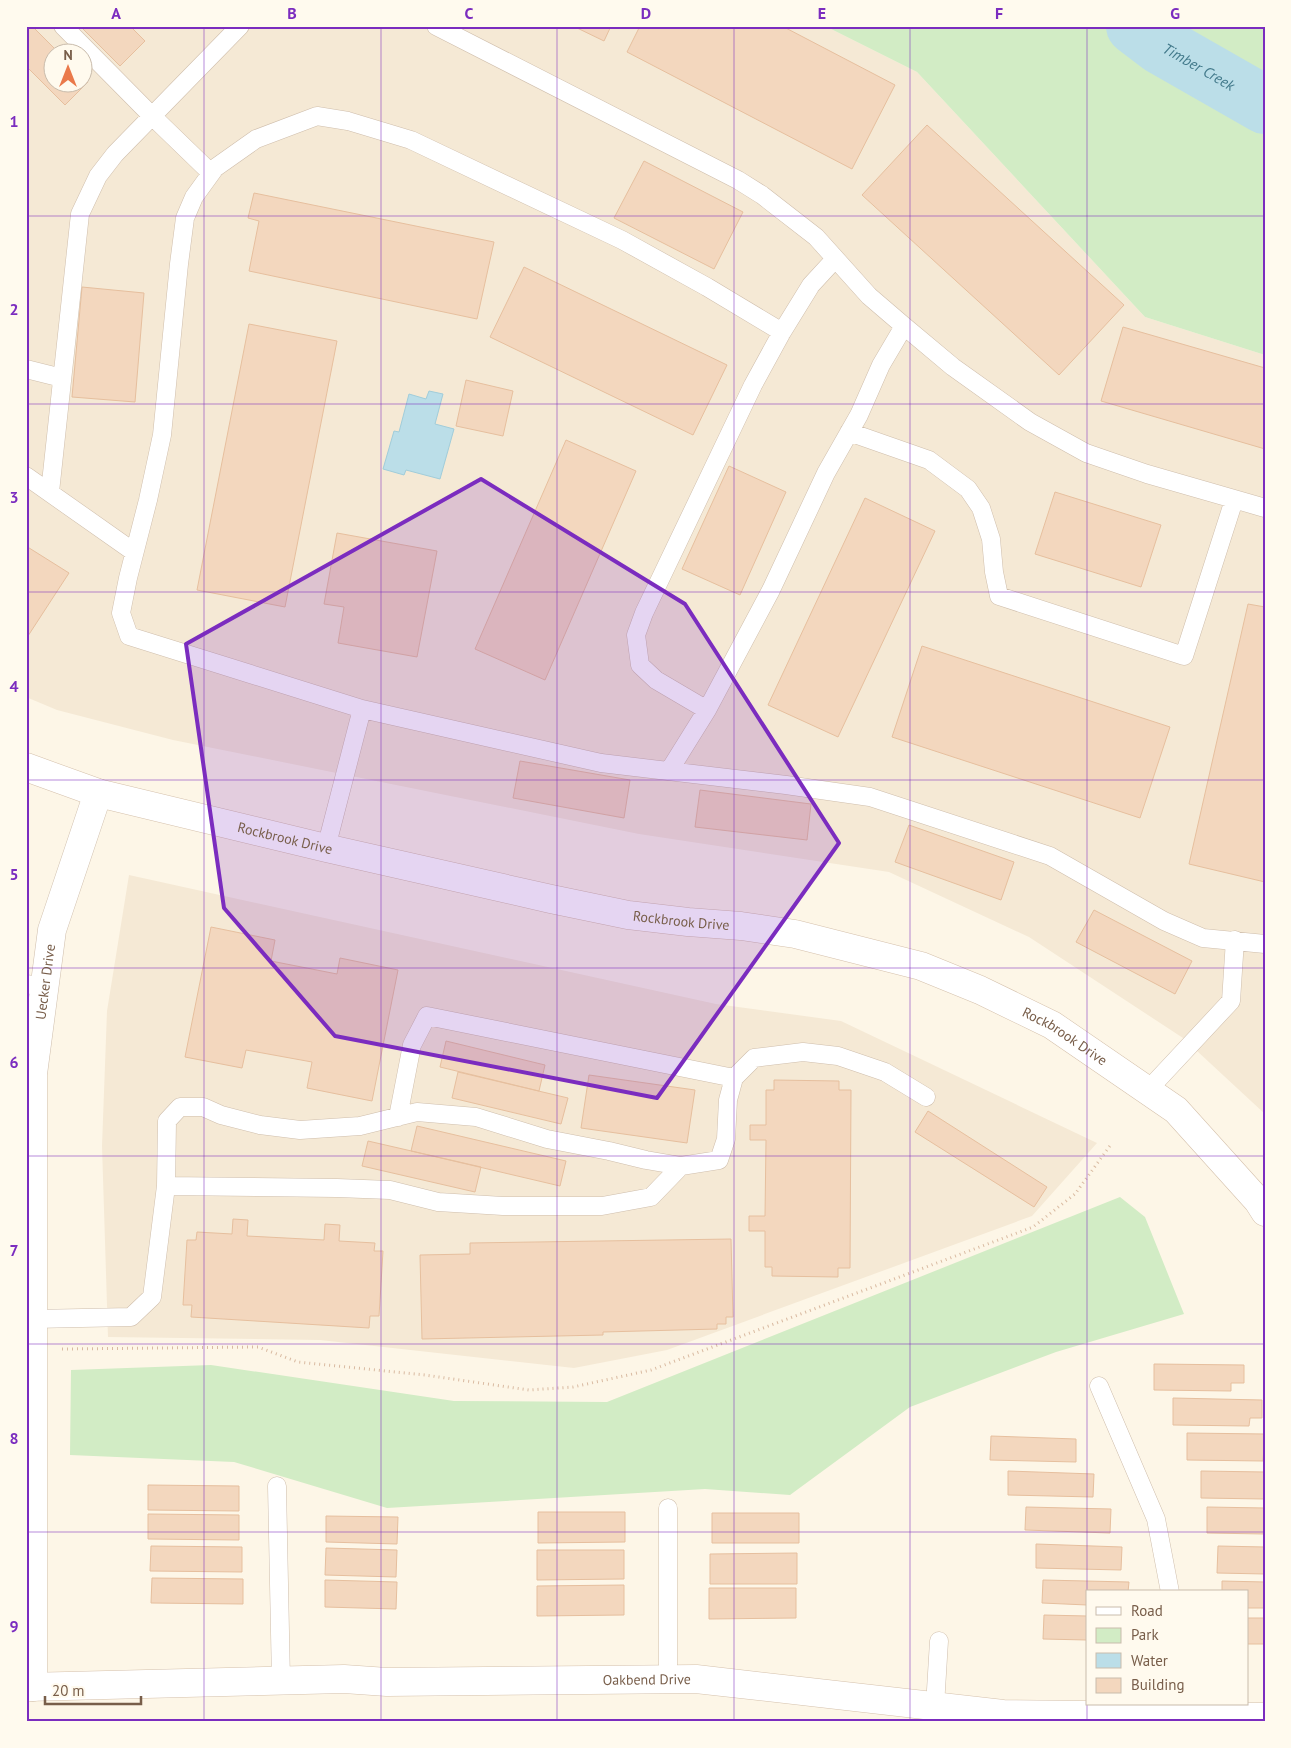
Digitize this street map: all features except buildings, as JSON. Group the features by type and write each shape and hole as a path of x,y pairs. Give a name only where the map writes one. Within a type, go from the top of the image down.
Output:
{"street":[{"name":"Rockbrook Drive","path":"26,766 98,793 326,848 628,915 741,926 796,934 922,966 980,990 1052,1025 1176,1110 1258,1201 1265,1212"},
{"name":"Uecker Drive","path":"30,1687 35,986 98,793"},
{"name":"Oakbend Drive","path":"30,1687 281,1680 387,1682 696,1679 1003,1714 1182,1710 1265,1717"}],"lane":[{"path":"63,26 211,174"},
{"path":"50,492 80,214 98,176 115,154 240,26"},
{"path":"436,26 738,180 762,195 816,237 868,296 953,367 1030,422 1086,453 1147,474 1265,508"},
{"path":"782,332 707,287 622,240 411,140 348,121 317,116 256,139 215,168 194,197 185,218 162,435 121,613 129,636 362,709 601,763 870,797 1050,856 1164,921 1203,938 1265,944"},
{"path":"707,710 656,680 640,665 636,635 644,613 745,403 782,332 811,285 835,259"},
{"path":"669,771 707,710 771,590 826,473 859,415 881,365 904,326"},
{"path":"26,369 62,378"},
{"path":"849,432 929,460 968,489 981,508 991,539 994,572 999,596 1184,656 1234,500"},
{"path":"26,476 134,552"},
{"path":"326,848 362,709"},
{"path":"1147,1091 1230,1001 1235,940"},
{"path":"398,1117 412,1045 427,1016 734,1078"},
{"path":"33,1319 131,1318 152,1297 166,1186 168,1120 180,1107 203,1107 221,1115 260,1125 300,1130 360,1126 417,1112 476,1117 547,1139 681,1166 719,1160 726,1139 728,1100 734,1078 754,1058 803,1052 838,1056 885,1072 926,1096"},
{"path":"166,1186 390,1190 438,1202 503,1206 602,1206 651,1197 681,1166"},
{"path":"1099,1386 1156,1519 1170,1590"},
{"path":"277,1486 281,1680"},
{"path":"668,1508 668,1680"},
{"path":"935,1706 939,1641"}],"path":[{"path":"33,1351 74,1348 258,1347 298,1362 425,1375 530,1390 573,1387 651,1370 1033,1227 1075,1194 1112,1143"}],"highlighted area":[{"path":"481,479 685,604 839,843 657,1098 335,1036 224,908 186,644"}],"shaded area":[{"path":"26,26 825,26 917,72 1145,317 1265,355 1265,1114 1183,1038 1029,937 889,872 639,834 173,740 57,710 26,697"},
{"path":"129,875 716,1004 841,1021 1097,1143 1032,1216 667,1350 574,1368 320,1340 108,1337 102,1146 107,1011"}],"green space":[{"path":"825,26 1265,26 1265,355 1145,317 917,72"},
{"path":"1120,1197 1145,1217 1184,1314 1056,1352 910,1407 790,1495 705,1489 387,1508 234,1462 70,1455 71,1370 211,1365 454,1401 607,1402"}],"water":[{"path":"429,391 443,394 435,424 454,429 440,479 406,470 404,475 383,469 394,431 399,432 409,394 426,399"}],"waterway":[{"name":"Timber Creek","path":"1135,26 1160,45 1265,105"}]}
